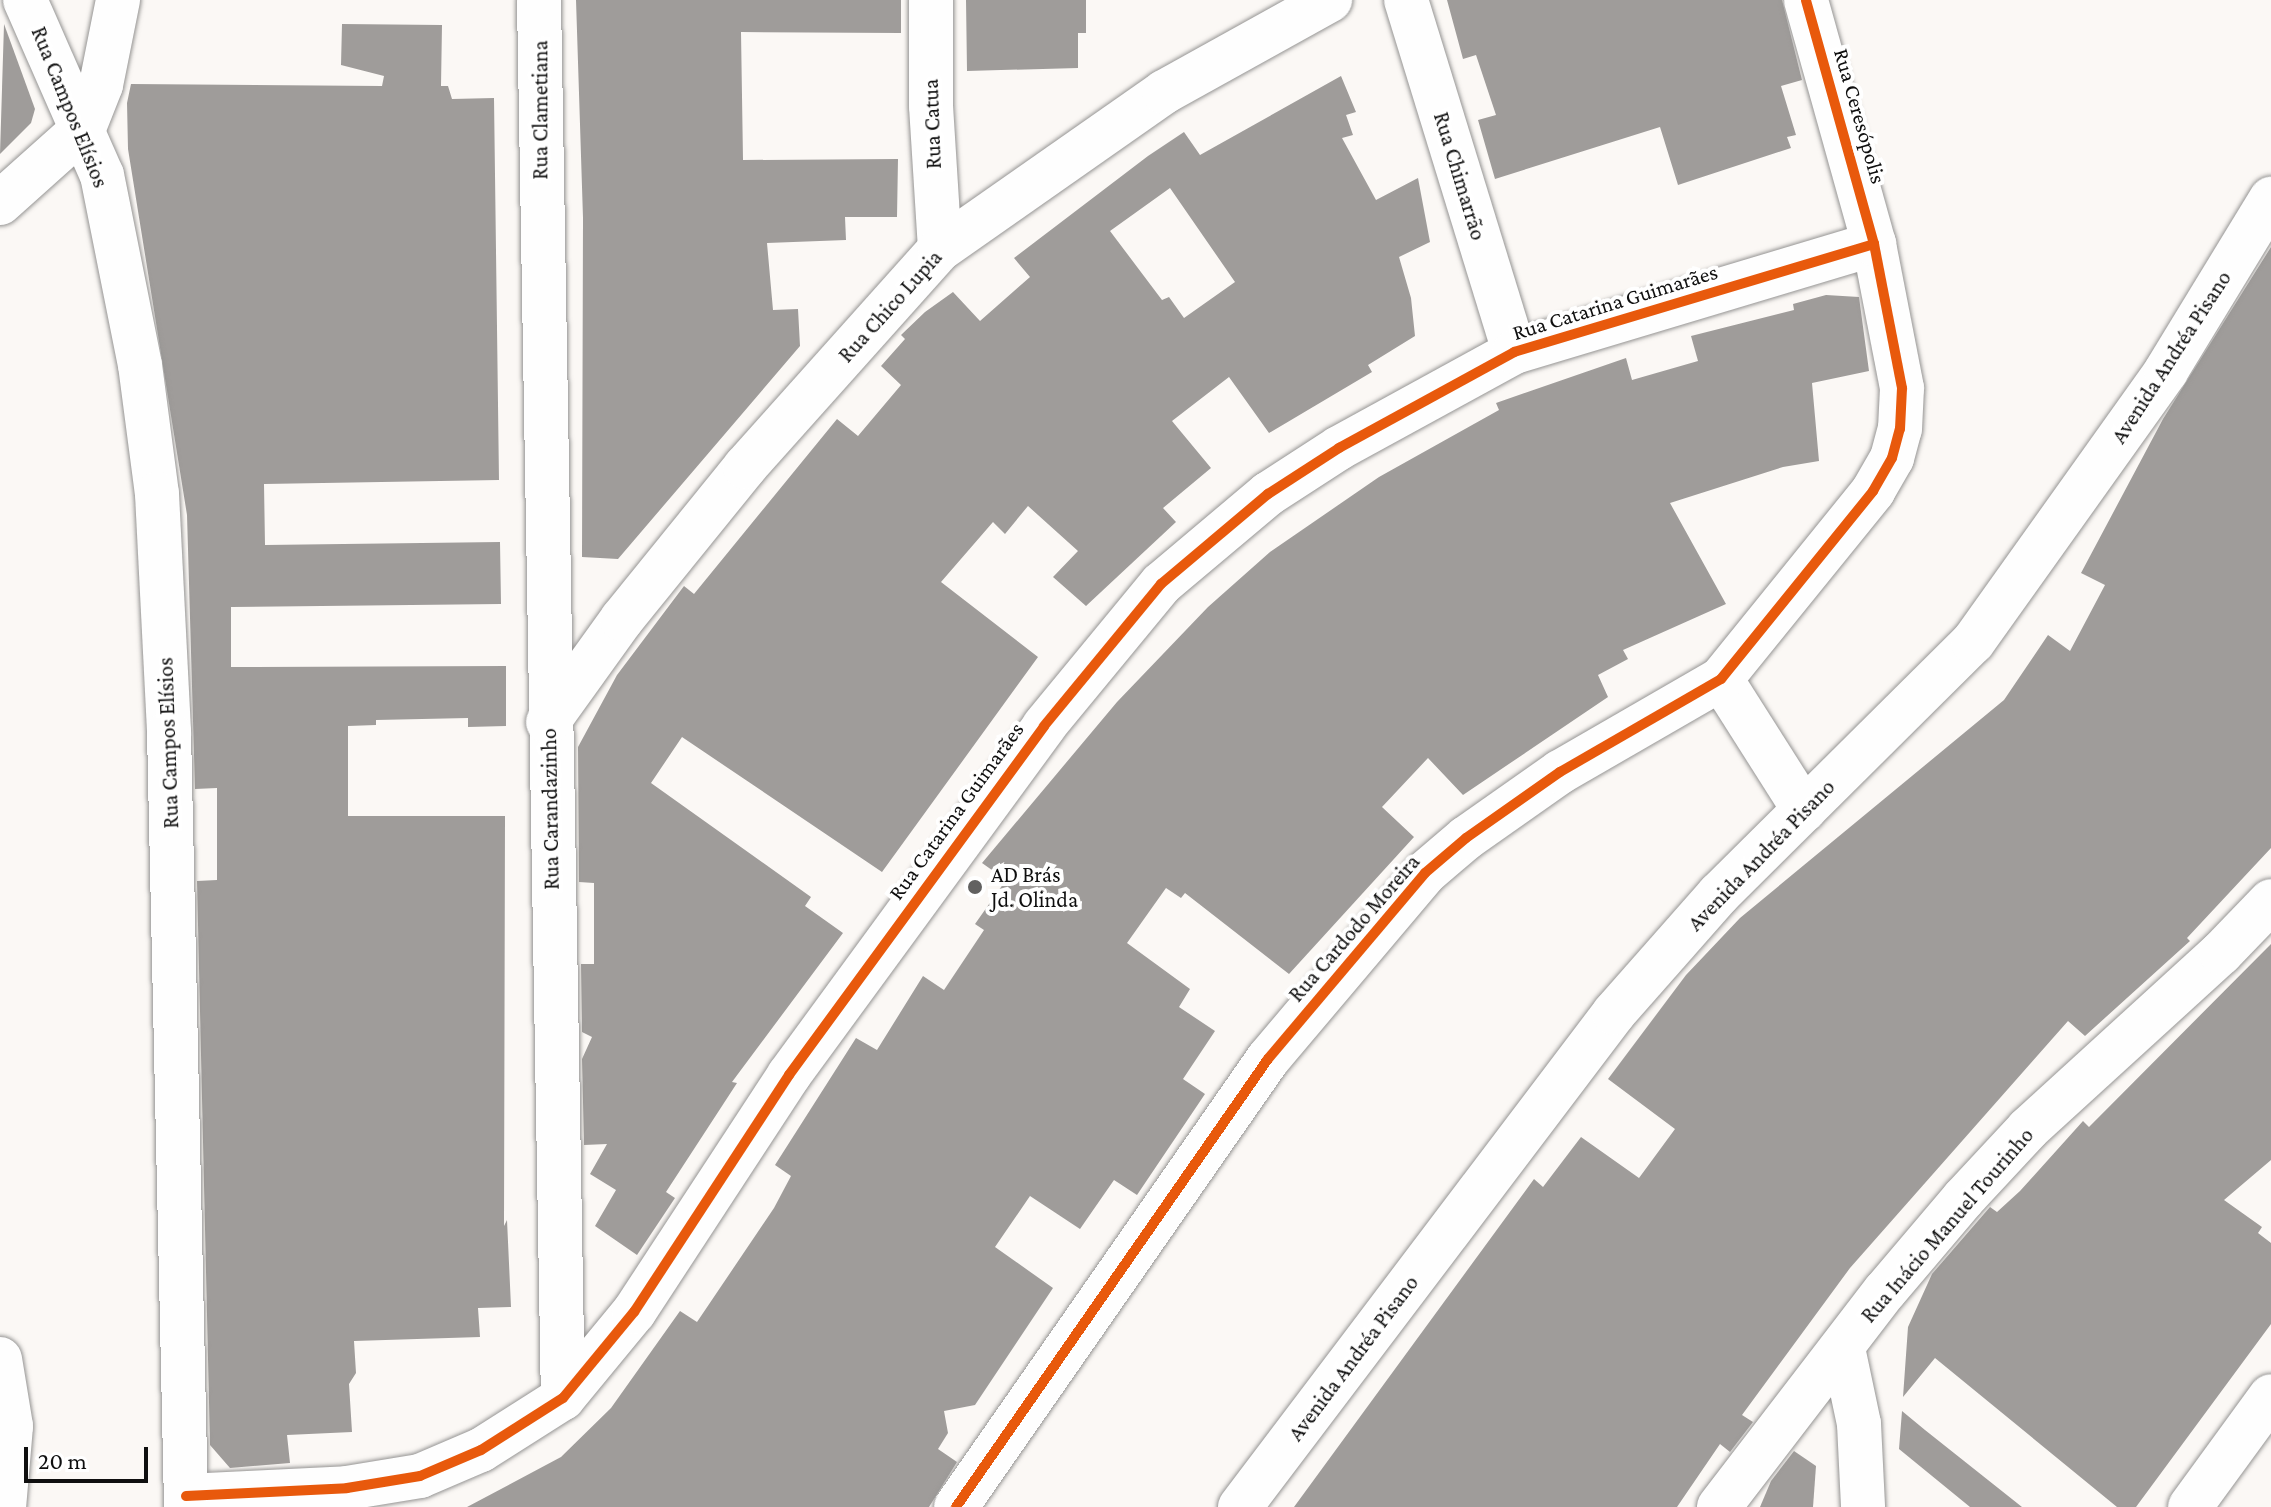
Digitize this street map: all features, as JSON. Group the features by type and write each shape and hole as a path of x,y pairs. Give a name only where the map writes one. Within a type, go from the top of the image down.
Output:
{"street":[{"name":"Rua Campos Elísios","path":"25,0 84,128 116,232 157,494 169,732 186,1502"},
{"path":"0,203 84,128 101,85 118,0"},
{"name":"Rua Clametiana","path":"539,0 541,221"},
{"name":"Rua Catua","path":"931,0 931,106 940,249"},
{"name":"Rua Chico Lupia","path":"548,722 622,619 745,467 940,249 1164,92 1330,0"},
{"name":"Rua Chimarrão","path":"1406,0 1514,352"},
{"name":"Rua Ceresópolis","path":"1806,0 1874,244"},
{"name":"Avenida Andréa Pisano","path":"1240,1507 1614,1013 1719,894 1973,642 2166,371 2271,199"},
{"name":"Rua Carandazinho","path":"541,221 563,1398"},
{"name":"Rua Catarina Guimarães","path":"186,1502 319,1491 420,1476 481,1450 563,1398 634,1312 789,1075 994,793 1093,663 1161,584 1268,494 1339,448 1514,352 1874,244"},
{"name":"Rua Cardodo Moreira","path":"956,1507 1268,1059 1425,873 1560,772 1721,679 1873,491 1892,458 1900,429 1902,388 1874,244"},
{"path":"1721,679 1804,810"},
{"name":"Rua Inácio Manuel Tourinho","path":"1719,1507 1885,1291 2028,1129 2221,953 2271,901"},
{"path":"1843,1348 1859,1424 1863,1507"},
{"path":"0,1359 11,1426 4,1507"},
{"path":"2190,1507 2271,1396"}],"building":[{"path":"576,0 901,0 901,33 741,32 743,160 898,159 897,217 845,217 846,240 767,243 773,310 798,309 800,346 618,559 582,557 583,218"},
{"path":"966,0 1086,0 1086,33 1078,33 1078,68 967,71"},
{"path":"1447,0 1782,0 1802,80 1781,86 1796,135 1787,137 1791,148 1678,185 1660,127 1495,179 1478,120 1496,115 1476,55 1463,59"},
{"path":"4,24 35,109 31,123 0,154"},
{"path":"342,24 442,25 441,86 448,86 452,99 494,98 499,480 264,484 265,545 500,542 501,604 231,607 231,667 506,666 506,726 468,727 468,718 376,720 376,725 348,726 348,816 505,816 504,1226 507,1220 511,1307 478,1308 480,1337 354,1341 356,1373 349,1384 352,1432 287,1435 290,1463 230,1468 210,1445 197,881 217,880 217,788 195,789 187,515 128,149 127,103 131,84 382,86 384,76 341,65"},
{"path":"1341,76 1356,112 1346,115 1353,135 1342,138 1376,200 1418,178 1430,242 1399,257 1411,298 1415,336 1368,365 1372,372 1269,433 1229,377 1172,421 1211,468 1163,508 1176,522 1086,606 1053,577 1078,551 1028,506 1005,534 993,522 941,582 1038,657 882,872 682,737 651,783 811,897 805,906 843,933 732,1082 737,1083 666,1192 675,1198 637,1255 595,1226 616,1190 590,1174 607,1144 584,1145 582,1059 592,1037 582,1032 581,964 594,964 594,883 579,882 578,747 617,675 684,586 694,594 837,419 858,436 901,385 881,366 905,339 901,335 925,312 953,292 980,321 1030,277 1014,258 1148,156 1184,132 1200,155","holes":["1170,188 1235,282 1184,318 1169,297 1162,300 1110,231"]},
{"path":"2271,247 2271,848 2187,938 2190,941 2085,1036 2068,1021 1850,1268 1742,1415 1753,1422 1730,1452 1720,1444 1677,1507 1294,1507 1534,1179 1543,1187 1581,1137 1639,1178 1675,1129 1608,1079 1686,975 1740,918 2004,700 2048,635 2070,651 2105,585 2081,573 2163,419"},
{"path":"1826,295 1859,297 1869,371 1812,383 1819,461 1783,467 1670,503 1726,604 1623,650 1628,659 1598,675 1608,697 1463,795 1428,758 1382,807 1414,837 1289,974 1185,893 1181,898 1166,888 1127,943 1190,989 1179,1007 1215,1031 1183,1079 1205,1094 1137,1195 1114,1180 1080,1229 1030,1196 995,1247 1053,1288 975,1405 944,1411 948,1433 938,1449 957,1462 929,1507 467,1507 561,1457 611,1408 680,1311 697,1322 774,1208 791,1176 775,1165 856,1038 877,1050 923,976 944,990 984,930 975,924 1006,880 982,863 1117,702 1208,607 1270,552 1379,477 1499,410 1496,403 1626,358 1632,380 1698,361 1691,336 1794,310 1793,304"},
{"path":"2271,944 2271,1160 2224,1200 2262,1227 2258,1233 2271,1243 2271,1324 2136,1507 2117,1507 1935,1358 1903,1397 1908,1327 1932,1274 1990,1207 1997,1212 2020,1191 2083,1121 2089,1127"},
{"path":"1902,1411 2022,1507 1970,1507 1899,1449"},
{"path":"1794,1451 1816,1466 1813,1507 1760,1507 1771,1481"}],"cycle path":[{"path":"956,1507 1268,1059 1425,873 1466,838 1560,772 1721,679 1873,491 1892,458 1900,429 1902,388 1874,244 1806,0"},
{"path":"186,1496 347,1488 420,1476 481,1450 563,1398 634,1312 789,1075 1044,726 1161,584 1268,494 1339,448 1514,352 1874,244"}],"place":[{"name":"AD Brás Jd. Olinda","path":"975,887"}]}
